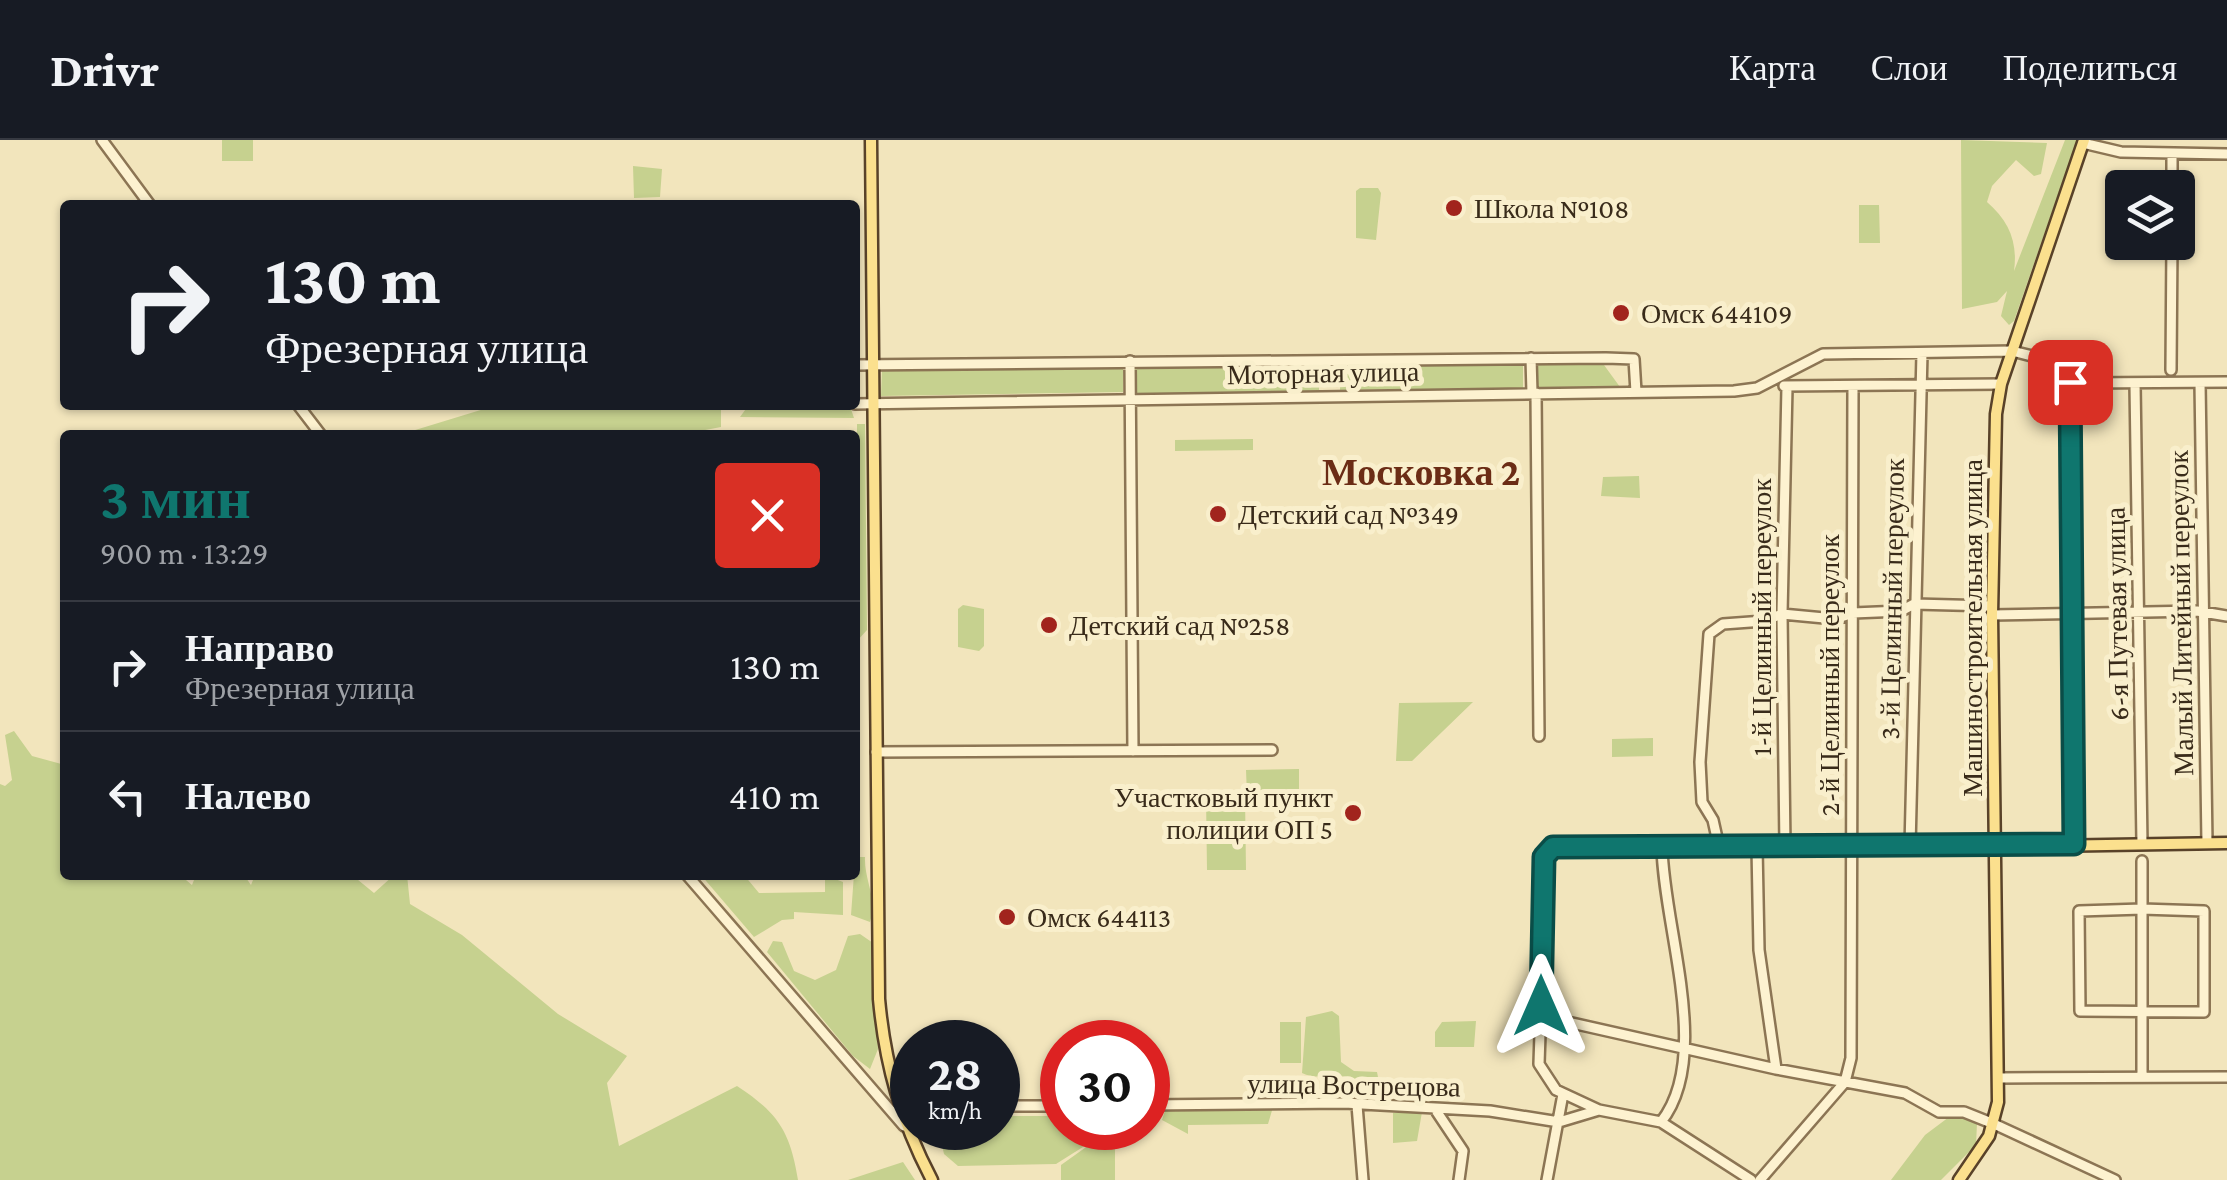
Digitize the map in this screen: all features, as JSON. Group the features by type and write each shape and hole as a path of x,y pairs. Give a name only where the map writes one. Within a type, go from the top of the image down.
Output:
{"main road":[{"path":"871,140 880,1012 890,1080"},
{"name":"Машиностроительная улица","path":"1959,1180 1994,1124 1999,1078 1992,611 1994,456 2001,384 2083,141"},
{"path":"1995,847 2227,843"},
{"path":"916,1150 932,1180"}],"street":[{"path":"102,140 146,200"},
{"path":"2083,141 2121,152 2227,154"},
{"path":"2172,153 2172,170"},
{"path":"2171,370 2172,260"},
{"path":"2012,351 2052,362 2070,378 2085,383 2227,382"},
{"name":"Моторная улица","path":"860,404 1734,392 1773,381 1823,354 2012,351"},
{"name":"3-й Целинный переулок","path":"1910,847 1922,353"},
{"path":"1531,358 1539,736"},
{"name":"Моторная улица","path":"860,365 1634,360 1636,392"},
{"path":"1130,361 1133,750"},
{"path":"2070,378 2074,844"},
{"path":"1773,381 1787,387 2001,384"},
{"name":"Малый Литейный переулок","path":"2200,382 2206,843"},
{"name":"6-я Путевая улица","path":"2135,384 2142,614 2142,844"},
{"name":"2-й Целинный переулок","path":"1845,1082 1852,1058 1853,386"},
{"name":"1-й Целинный переулок","path":"1785,847 1782,614 1787,387"},
{"path":"302,410 317,430"},
{"path":"1719,847 1713,820 1702,802 1700,762 1709,634 1723,624 1764,621 1782,614 1835,619 1852,613 1901,611 1914,604 2072,616 2205,612 2227,616"},
{"path":"876,752 1272,750"},
{"path":"1757,846 1759,950 1776,1070"},
{"path":"1661,1122 1678,1099 1685,1050 1662,847"},
{"path":"1751,1180 1661,1122 1600,1110 1563,1094 1540,1070 1546,850 1995,847"},
{"path":"2142,860 2142,1077"},
{"path":"691,880 890,1110"},
{"path":"2142,909 2200,909 2206,916 2204,1012 2080,1011 2080,911 2142,909"},
{"path":"1541,1016 1776,1070 1905,1093 1931,1109 1964,1112 1994,1124 2115,1180"},
{"path":"1999,1078 2227,1077"},
{"path":"1760,1180 1845,1082"},
{"path":"1547,1180 1563,1094"},
{"name":"улица Вострецова","path":"1170,1105 1357,1105 1437,1112 1472,1110 1559,1122"},
{"path":"1357,1105 1363,1180"},
{"path":"1559,1122 1600,1110"},
{"path":"1437,1112 1463,1151 1458,1180"}],"green space":[{"path":"222,140 253,140 253,161 222,161"},
{"path":"1961,140 2047,143 2041,174 2034,176 2016,160 1992,186 1987,202 2010,233 2015,251 2014,271 2065,140 2077,140 2014,321 2009,325 2001,316 2007,291 1997,302 1962,309"},
{"path":"633,166 662,169 660,197 634,198"},
{"path":"1378,188 1381,193 1376,240 1356,238 1356,191"},
{"path":"1859,205 1879,205 1880,243 1859,243"},
{"path":"1340,365 1523,365 1523,388 1340,390"},
{"path":"1538,365 1604,365 1620,387 1538,388"},
{"path":"1123,366 1123,392 881,396 882,368"},
{"path":"1319,366 1319,394 1133,395 1133,367"},
{"path":"481,410 721,410 721,427 705,430 415,430"},
{"path":"745,410 851,410 854,418 740,417"},
{"path":"857,424 865,424 867,630 860,638 860,430"},
{"path":"1253,439 1253,450 1175,451 1175,440"},
{"path":"1639,476 1640,498 1601,496 1603,477"},
{"path":"963,605 984,609 984,646 979,651 958,647 958,609"},
{"path":"1473,702 1412,761 1396,761 1399,703"},
{"path":"14,731 32,756 60,764 60,880 186,880 192,885 194,880 248,880 251,885 253,880 358,880 374,893 388,880 408,880 410,904 462,935 558,1014 627,1056 607,1083 619,1146 737,1086 763,1105 780,1125 791,1148 798,1180 0,1180 0,784 5,786 12,780 5,735"},
{"path":"1653,738 1653,756 1612,757 1612,739"},
{"path":"1299,769 1299,795 1247,796 1246,770"},
{"path":"1206,796 1245,796 1246,870 1207,870"},
{"path":"860,857 865,857 872,905 870,922 851,915 854,880 860,880"},
{"path":"705,880 748,880 759,893 825,892 825,880 843,882 843,915 794,912 794,919 782,920 754,937"},
{"path":"860,934 873,943 878,1049 870,1069 853,1056 767,952 773,941 782,942 794,971 815,980 836,970 848,936"},
{"path":"1332,1011 1339,1016 1341,1062 1354,1071 1377,1072 1379,1082 1368,1100 1357,1095 1353,1079 1302,1073 1306,1017"},
{"path":"1476,1021 1474,1047 1435,1047 1435,1032 1442,1022"},
{"path":"1280,1022 1301,1022 1301,1063 1280,1063"},
{"path":"1170,1107 1273,1107 1268,1124 1188,1125 1188,1134 1170,1124"},
{"path":"1422,1112 1417,1141 1393,1143 1393,1113"},
{"path":"1020,1116 1040,1116 1040,1150 1078,1150 1056,1164 958,1166 943,1150 1020,1150"},
{"path":"1949,1117 1970,1118 1977,1123 1976,1145 1941,1180 1891,1180 1925,1135"},
{"path":"1082,1150 1115,1150 1115,1180 1061,1180 1061,1165"},
{"path":"903,1162 915,1180 848,1180"}],"place":[{"name":"Школа №108","path":"1454,208"},
{"name":"Омск 644109","path":"1621,313"},
{"name":"Детский сад №349","path":"1218,514"},
{"name":"Детский сад №258","path":"1049,625"},
{"name":"Участковый пункт полиции ОП 5","path":"1353,813"},
{"name":"Омск 644113","path":"1007,917"}],"district":[{"name":"Московка 2","path":"1421,472"}],"route":[{"path":"1541,1006 1544,857 1546,850 1553,847 2074,844 2070,382"}]}
